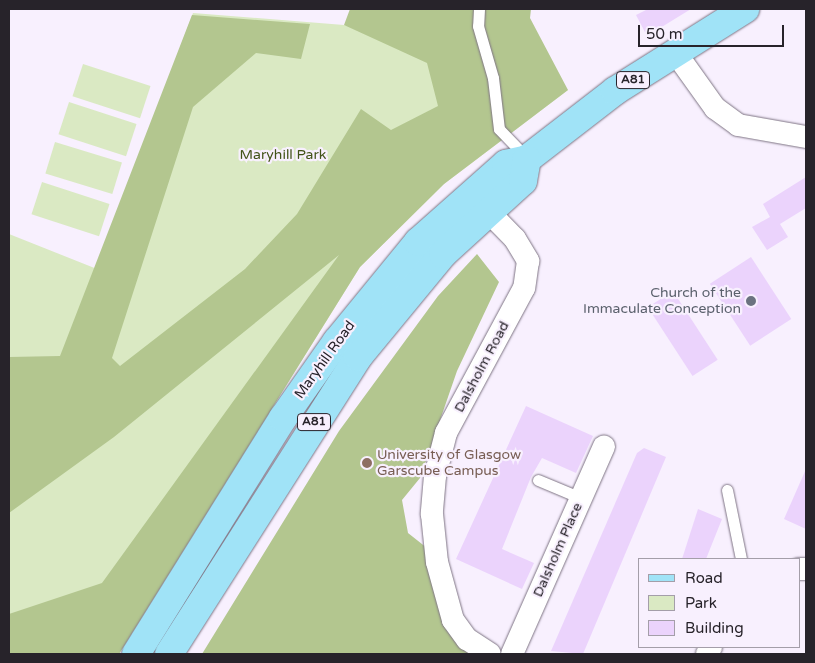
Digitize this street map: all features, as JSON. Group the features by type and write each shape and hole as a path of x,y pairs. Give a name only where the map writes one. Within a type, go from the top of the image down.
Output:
{"main road":[{"name":"A81","path":"527,159 675,52 744,9"},
{"name":"Maryhill Road","path":"136,654 283,418 337,340 418,242 479,202 523,180 527,159"},
{"name":"Maryhill Road","path":"169,654 358,358 479,202"}],"street":[{"path":"675,52 715,108 738,125 806,137"},
{"name":"Dalsholm Road","path":"479,202 515,239 528,261 524,288 446,433 434,495 437,562 460,632 490,654"},
{"name":"Dalsholm Place","path":"512,654 604,446"}],"lane":[{"path":"479,9 478,26 493,78 499,130 527,159"},
{"path":"538,480 581,498"},
{"path":"727,490 741,558"}],"green space":[{"path":"350,9 531,9 530,18 568,90 444,184 360,267 119,654 9,654 9,614 102,583 339,255 114,437 9,513 9,357 60,356 192,15 310,24 301,59 256,53 193,107 112,358 120,366 245,269 297,214 361,109 391,130 438,106 427,63 344,25"},
{"name":"Maryhill Park","path":"193,13 344,25 502,54 568,90 444,184 360,267 119,654 9,654 9,234 97,269"},
{"path":"83,64 151,86 140,118 72,96"},
{"path":"69,102 137,124 126,156 58,134"},
{"path":"55,142 122,162 112,194 45,174"},
{"path":"42,182 110,204 99,236 31,214"},
{"name":"University of Glasgow Garscube Campus","path":"477,254 499,282 457,371 420,478 402,500 408,533 427,548 473,654 202,654 339,431 438,296"}],"building":[{"path":"648,9 691,9 647,36 636,15"},
{"path":"806,177 806,208 780,224 788,237 767,250 752,227 770,217 763,204"},
{"name":"Church of the Immaculate Conception","path":"751,257 791,319 750,346 710,284"},
{"path":"673,291 718,360 693,376 648,307"},
{"path":"526,406 593,436 576,473 542,458 531,477 502,549 534,563 522,589 456,559"},
{"path":"644,448 666,457 583,654 551,651 637,453"},
{"path":"806,469 806,529 784,519"},
{"path":"698,509 722,519 706,558 682,558"}],"place":[{"name":"Church of the Immaculate Conception","path":"751,301"},
{"name":"University of Glasgow Garscube Campus","path":"367,463"}]}
